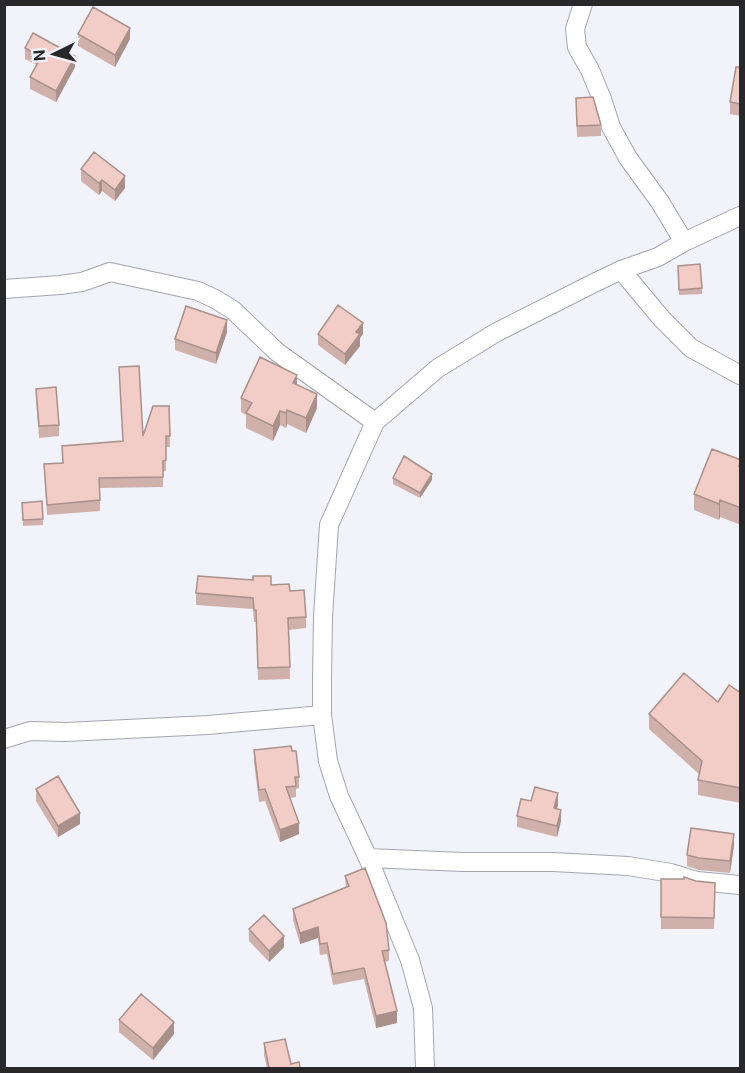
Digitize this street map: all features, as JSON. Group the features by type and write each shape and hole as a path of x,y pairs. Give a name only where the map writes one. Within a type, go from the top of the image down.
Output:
{"street":[{"path":"583,4 575,28 577,46 590,70 611,127 628,158 660,202 684,242"},
{"path":"424,1068 423,1008 410,960 368,858 339,796 328,761 322,715 323,617 329,525 375,422 438,368 496,332 621,270 658,257 684,242 741,216"},
{"path":"621,270 662,320 691,348 741,375"},
{"path":"4,289 82,282 110,272 198,291 215,298 233,310 277,352 375,422"},
{"path":"4,739 30,731 66,732 208,725 322,715"},
{"path":"368,858 628,866 670,873 697,881 741,885"}],"building":[{"path":"93,7 130,28 115,55 78,34"},
{"path":"33,33 75,56 56,91 30,77 41,57 25,48"},
{"path":"736,67 741,67 741,104 730,102"},
{"path":"593,97 601,125 577,126 576,98"},
{"path":"94,152 125,176 115,190 102,180 99,183 81,169"},
{"path":"700,264 702,288 679,290 678,266"},
{"path":"338,305 363,323 356,332 360,334 345,354 318,334"},
{"path":"186,306 227,320 216,353 175,339"},
{"path":"260,357 297,375 293,383 317,394 306,418 287,410 286,413 280,411 273,426 246,413 252,403 241,398"},
{"path":"139,366 143,436 153,406 169,406 170,436 166,436 163,477 99,478 100,500 47,505 44,464 63,463 62,446 123,441 119,367"},
{"path":"56,387 59,425 39,426 36,389"},
{"path":"712,449 741,460 739,466 741,467 741,508 720,500 719,504 694,494"},
{"path":"404,456 432,474 420,493 393,478"},
{"path":"42,501 43,519 23,520 22,503"},
{"path":"198,576 253,580 253,576 271,576 271,585 289,584 290,591 304,590 306,617 288,618 290,667 258,668 256,610 254,610 253,598 196,593"},
{"path":"684,673 718,702 729,685 741,693 741,788 698,780 702,761 649,714"},
{"path":"291,746 292,751 296,751 299,777 295,777 296,786 286,787 299,823 280,830 265,789 259,790 254,750"},
{"path":"58,776 80,813 58,826 36,789"},
{"path":"535,787 558,793 554,808 561,810 557,826 517,816 521,799 531,801"},
{"path":"691,828 734,834 730,861 687,855"},
{"path":"365,868 386,923 389,950 382,951 397,1011 376,1016 364,968 333,974 327,943 320,944 318,927 300,933 293,909 349,886 345,876"},
{"path":"684,877 715,883 714,918 661,917 661,879 684,879"},
{"path":"264,915 284,936 269,951 249,929"},
{"path":"141,994 174,1022 153,1048 119,1020"},
{"path":"285,1039 291,1064 299,1062 300,1068 269,1068 264,1043"}]}
